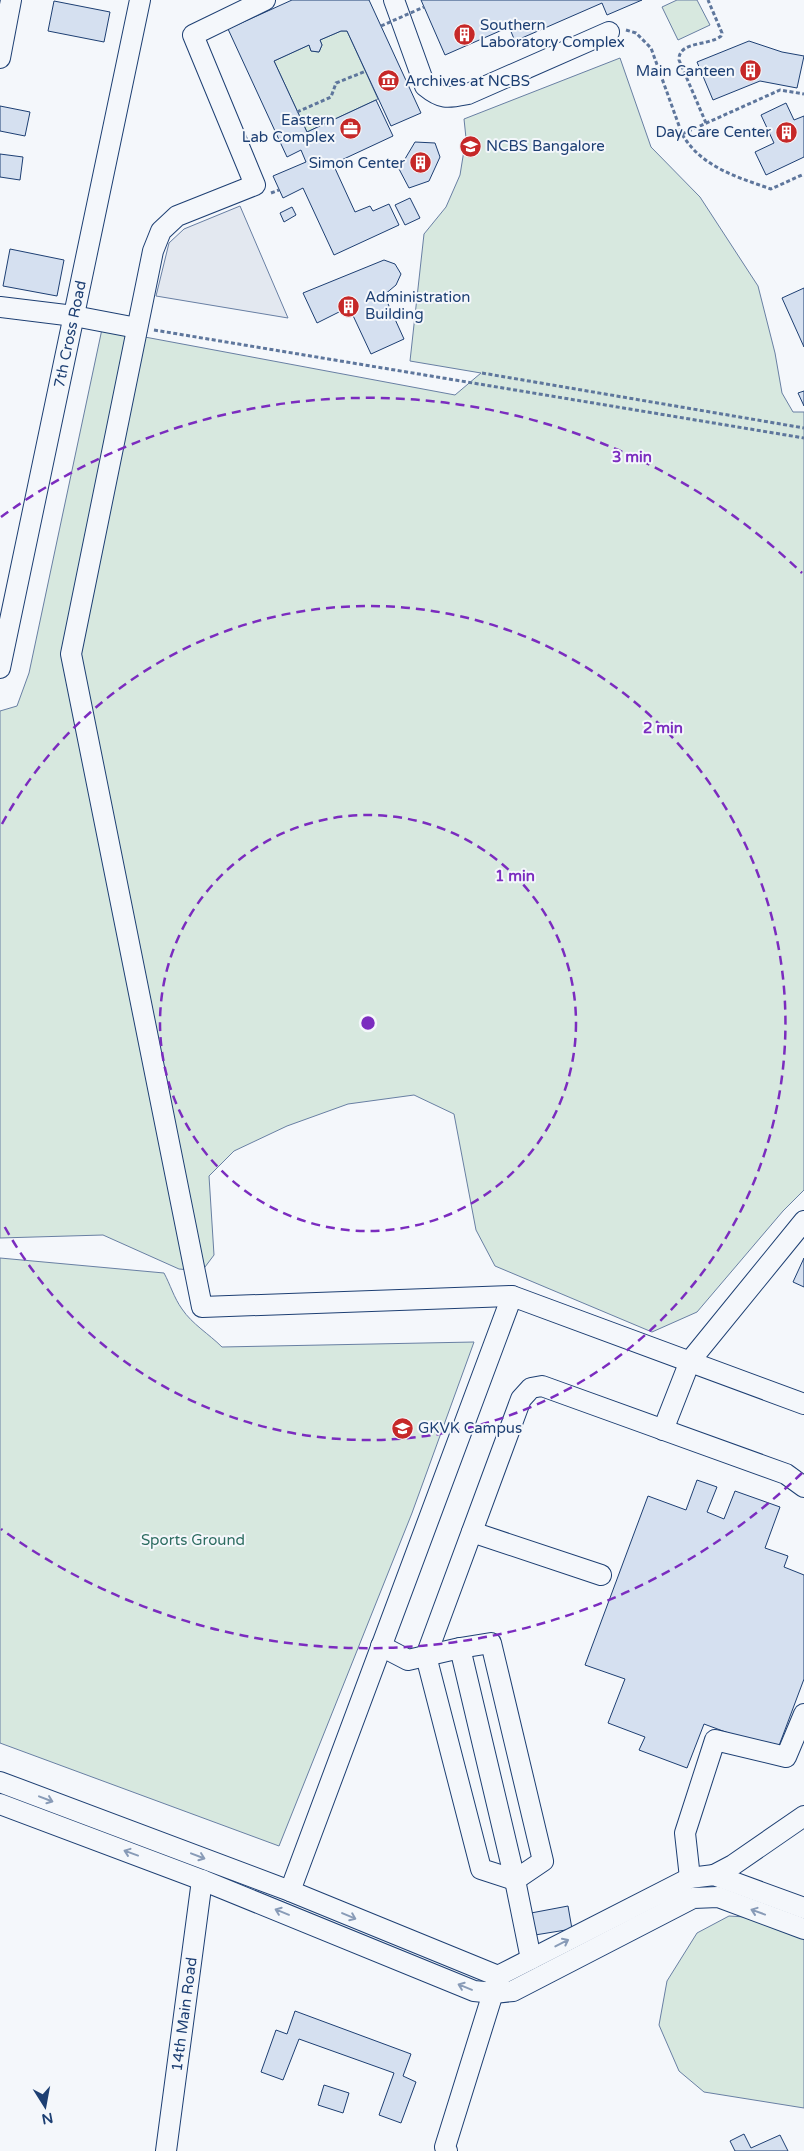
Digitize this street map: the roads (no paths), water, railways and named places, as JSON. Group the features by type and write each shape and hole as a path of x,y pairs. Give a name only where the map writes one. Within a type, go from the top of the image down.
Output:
{"street":[{"path":"0,58 11,0"},
{"name":"7th Cross Road","path":"0,668 140,0"},
{"path":"264,0 193,36 254,185 177,216 161,231 153,252 71,654 202,1308 512,1296 804,1404"},
{"path":"394,0 426,86 445,98 468,94 609,32"},
{"path":"0,307 74,316 137,328"},
{"path":"663,1430 690,1361 804,1221"},
{"path":"290,1891 512,1296"},
{"path":"515,1880 481,1869 426,1656 521,1399 531,1388 542,1386 786,1474 804,1487"},
{"path":"472,1532 601,1575"},
{"path":"381,1646 408,1660 491,1643 543,1860 515,1880"},
{"path":"460,1648 515,1880 531,1959"},
{"path":"690,1878 685,1833 715,1740 786,1756 804,1714"},
{"path":"0,1782 290,1891 513,1991 693,1898 718,1897 804,1929"},
{"path":"0,1804 202,1880 474,1991 496,1984 531,1959 690,1878 714,1875 733,1865 804,1816"},
{"path":"714,1875 804,1908"},
{"name":"14th Main Road","path":"166,2151 202,1880"},
{"path":"447,2151 445,2147 496,1984"}],"place":[{"name":"Southern Laboratory Complex","path":"464,34"},
{"name":"Main Canteen","path":"751,71"},
{"name":"Archives at NCBS","path":"389,81"},
{"name":"Eastern Lab Complex","path":"351,129"},
{"name":"Day Care Center","path":"787,132"},
{"name":"NCBS Bangalore","path":"470,146"},
{"name":"Simon Center","path":"421,163"},
{"name":"Administration Building","path":"349,306"},
{"name":"GKVK Campus","path":"402,1428"}],"park label":[{"name":"Sports Ground","path":"193,1540"}]}
